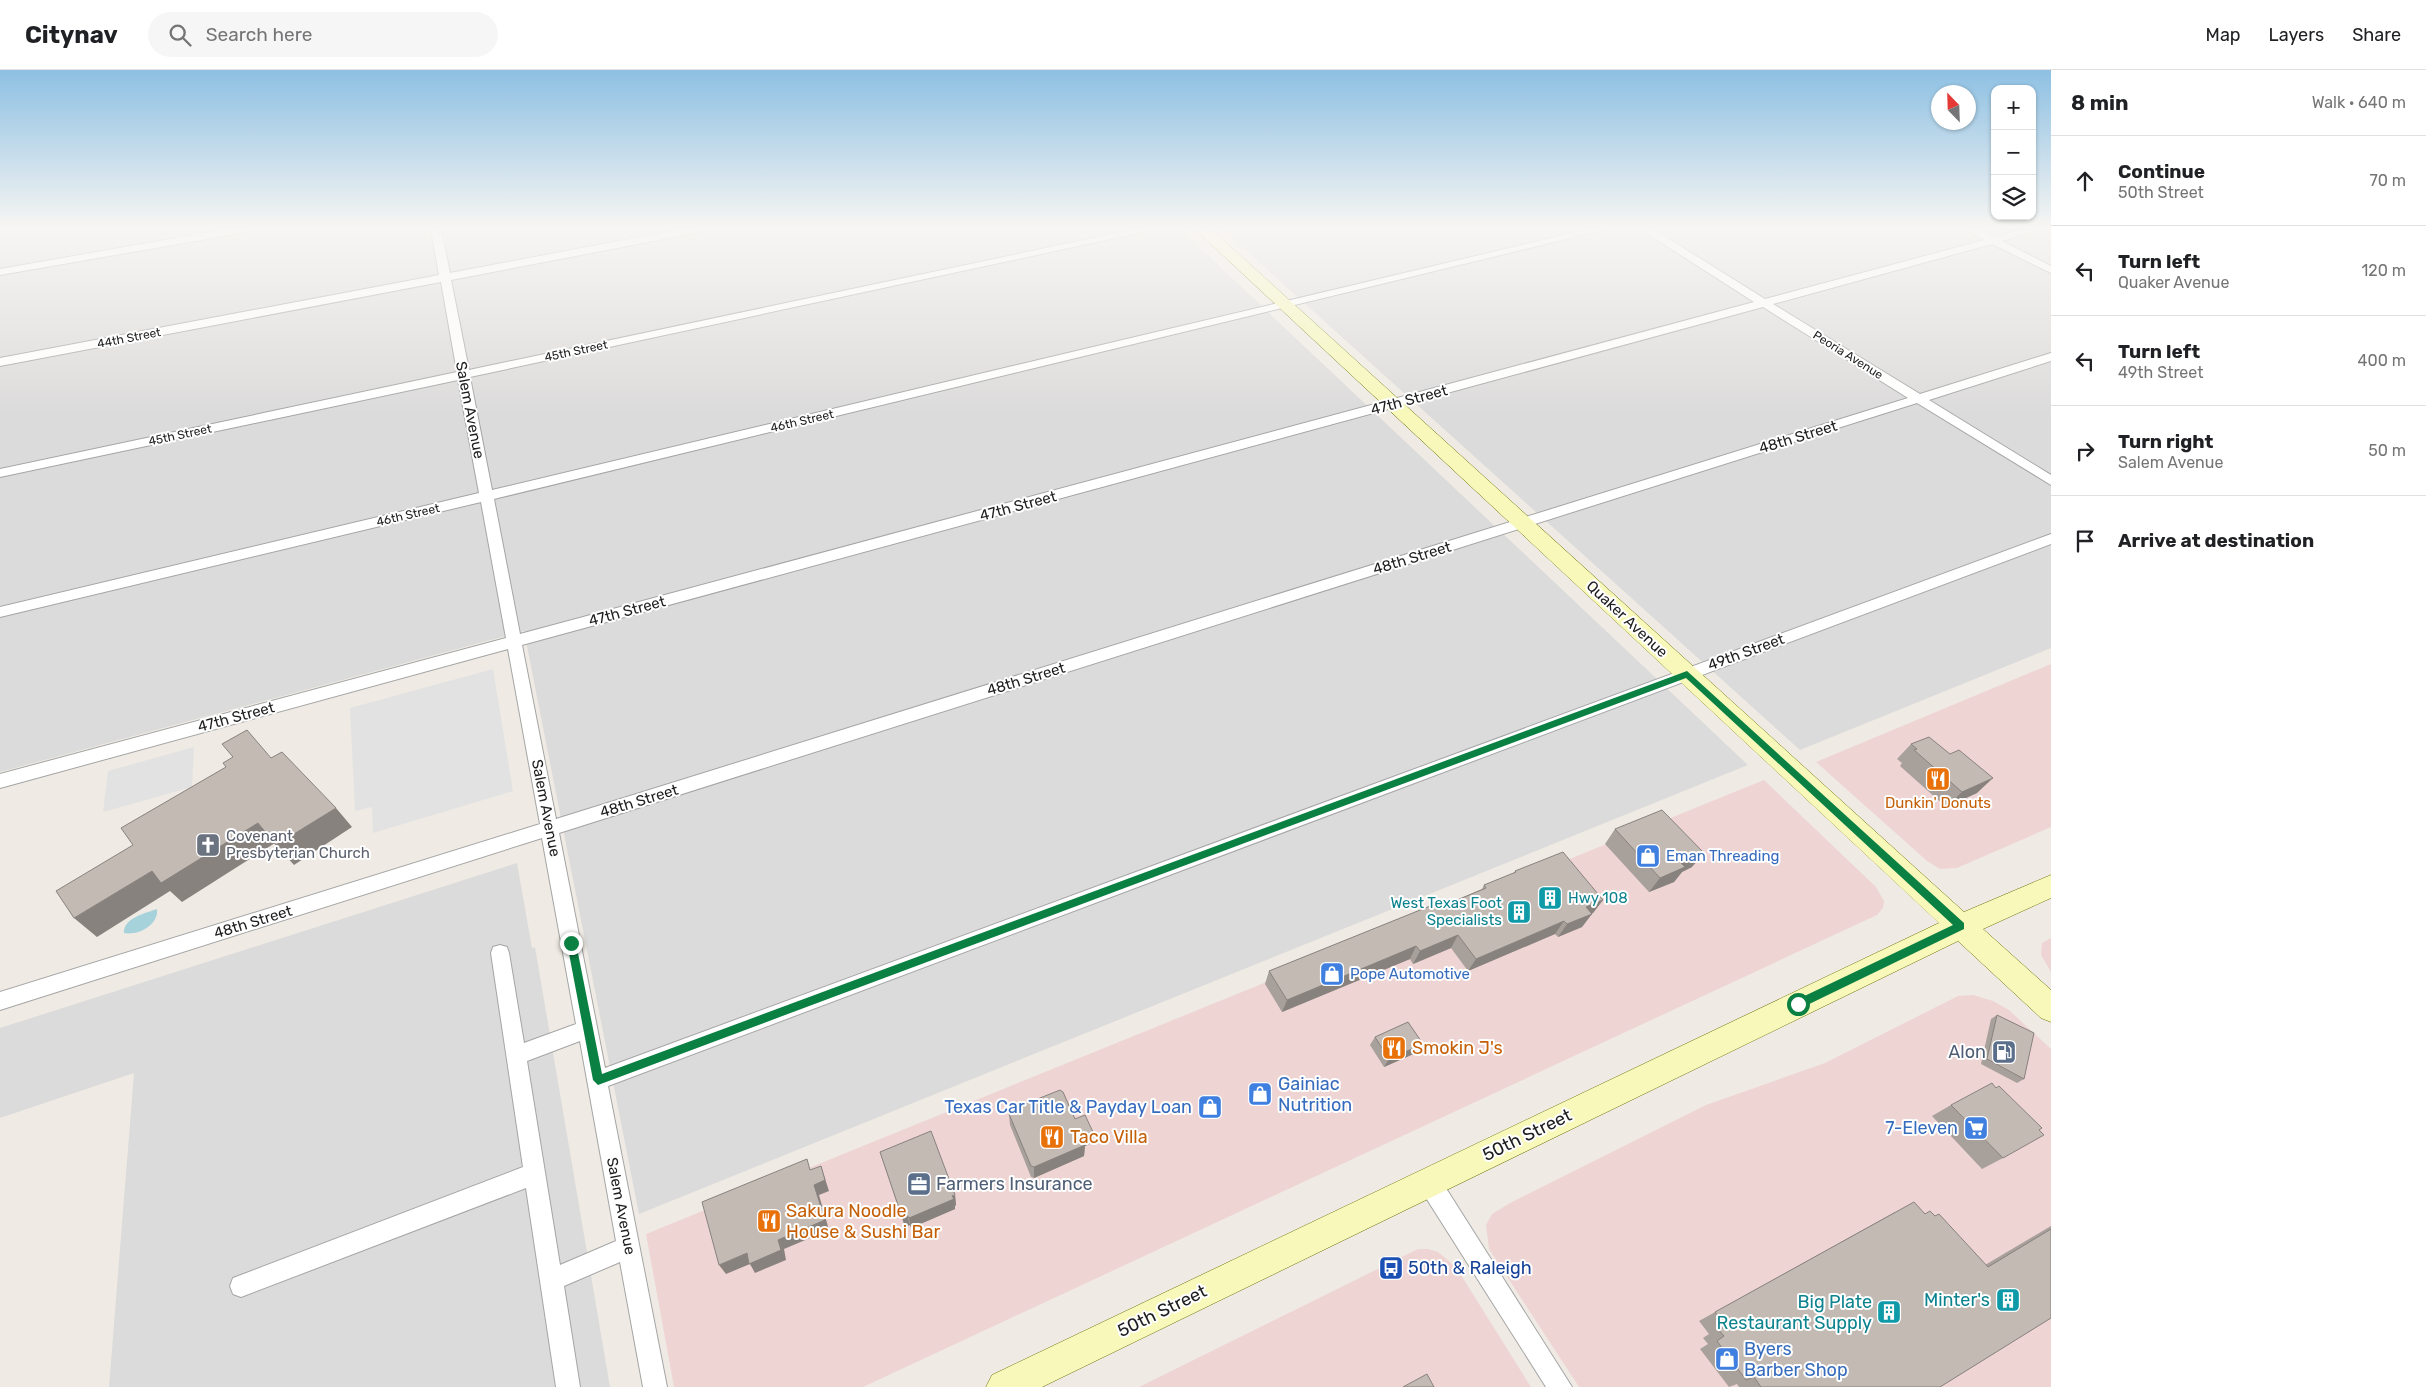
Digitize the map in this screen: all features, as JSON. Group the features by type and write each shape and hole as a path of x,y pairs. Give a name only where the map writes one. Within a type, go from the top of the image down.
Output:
{"main road":[{"name":"Quaker Avenue","path":"1269,290 2051,1009"},
{"name":"50th Street","path":"1004,1387 1961,926 2051,886"}],"street":[{"name":"44th Street","path":"0,362 379,290"},
{"name":"Salem Avenue","path":"447,290 598,1080 654,1387"},
{"name":"45th Street","path":"0,473 862,290"},
{"name":"46th Street","path":"0,612 1346,290"},
{"name":"Peoria Avenue","path":"1744,290 2051,481"},
{"name":"47th Street","path":"0,781 1811,290"},
{"name":"48th Street","path":"0,1001 2051,357"},
{"name":"49th Street","path":"598,1080 2051,539"},
{"path":"500,953 568,1387"},
{"path":"516,1055 588,1029"},
{"path":"241,1286 534,1174"},
{"path":"1429,1182 1560,1387"},
{"path":"551,1280 629,1247"}],"shaded area":[{"path":"0,290 1245,290 1748,765 639,1214 524,631 0,772"},
{"path":"1290,290 2051,290 2051,648 1800,750"},
{"path":"2051,664 2051,827 1957,868 1940,869 1927,861 1816,762"},
{"path":"493,669 513,791 373,833 372,807 355,811 350,708"},
{"path":"194,747 192,787 103,812 108,771"},
{"path":"1764,780 1876,887 1884,901 1883,908 1877,915 863,1387 674,1387 646,1234"},
{"path":"517,863 532,948 535,947 610,1387 109,1387 134,1073 0,1118 0,1028"},
{"path":"2051,938 2051,972 2041,955 2042,943"},
{"path":"1973,995 1993,1001 2009,1010 2051,1049 2051,1387 1579,1387 1489,1249 1486,1225 1492,1214 1510,1203 1706,1105 1825,1063 1958,996"},
{"path":"1418,1249 1438,1252 1456,1267 1531,1387 1139,1387"}],"water":[{"path":"157,909 155,920 147,928 135,933 124,933 127,923 131,920 141,914"}],"building":[{"path":"247,730 271,758 282,752 336,808 276,845 258,823 161,883 152,871 74,918 56,891 133,845 121,828 226,767 223,763 233,757 222,744"},
{"path":"1929,737 1950,754 1959,750 1993,778 1962,792 1914,750 1917,749 1911,744"},
{"path":"1662,810 1704,853 1681,863 1685,867 1660,878 1615,829"},
{"path":"1563,852 1603,900 1586,907 1592,914 1567,924 1564,921 1476,959 1458,935 1420,951 1416,946 1287,1000 1269,971 1435,904 1438,908 1486,888 1484,885 1515,871"},
{"name":"Alon","path":"1997,1015 2034,1033 2024,1079 1987,1059"},
{"name":"Smokin J's","path":"1408,1022 1423,1044 1389,1059 1375,1037"},
{"path":"1992,1083 1996,1088 1999,1086 2042,1128 2039,1130 2044,1135 2003,1158 1951,1105"},
{"name":"Taco Villa","path":"1060,1090 1063,1092 1075,1119 1085,1115 1093,1132 1083,1136 1085,1145 1034,1167 1031,1166 1009,1114 1010,1110"},
{"name":"Farmers Insurance","path":"931,1131 955,1195 952,1196 954,1199 909,1218 907,1215 902,1217 880,1152"},
{"name":"Sakura Noodle House & Sushi Bar","path":"807,1159 810,1170 821,1166 825,1180 814,1185 825,1220 778,1240 781,1250 749,1264 747,1253 719,1265 702,1202"},
{"path":"1914,1202 1925,1214 1930,1211 1935,1216 1939,1214 1988,1267 2051,1229 2051,1318 1940,1387 1761,1387 1754,1377 1746,1380 1717,1341 1724,1336 1719,1330 1726,1326 1715,1312"},
{"path":"1427,1374 1434,1387 1403,1387"}],"place":[{"name":"Dunkin' Donuts","path":"1938,779"},
{"name":"Covenant Presbyterian Church","path":"208,845"},
{"name":"Eman Threading","path":"1648,856"},
{"name":"Hwy 108","path":"1550,898"},
{"name":"West Texas Foot Specialists","path":"1519,912"},
{"name":"Pope Automotive","path":"1332,974"},
{"name":"Smokin J's","path":"1394,1048"},
{"name":"Alon","path":"2004,1052"},
{"name":"Gainiac Nutrition","path":"1260,1094"},
{"name":"Texas Car Title & Payday Loan","path":"1210,1107"},
{"name":"7-Eleven","path":"1976,1128"},
{"name":"Taco Villa","path":"1052,1137"},
{"name":"Farmers Insurance","path":"919,1184"},
{"name":"Sakura Noodle House & Sushi Bar","path":"769,1221"},
{"name":"50th & Raleigh","path":"1391,1268"},
{"name":"Minter's","path":"2008,1300"},
{"name":"Big Plate Restaurant Supply","path":"1889,1312"},
{"name":"Byers Barber Shop","path":"1727,1359"}],"route":[{"path":"571,943 598,1080 1687,674 1961,926 1798,1004"}]}
